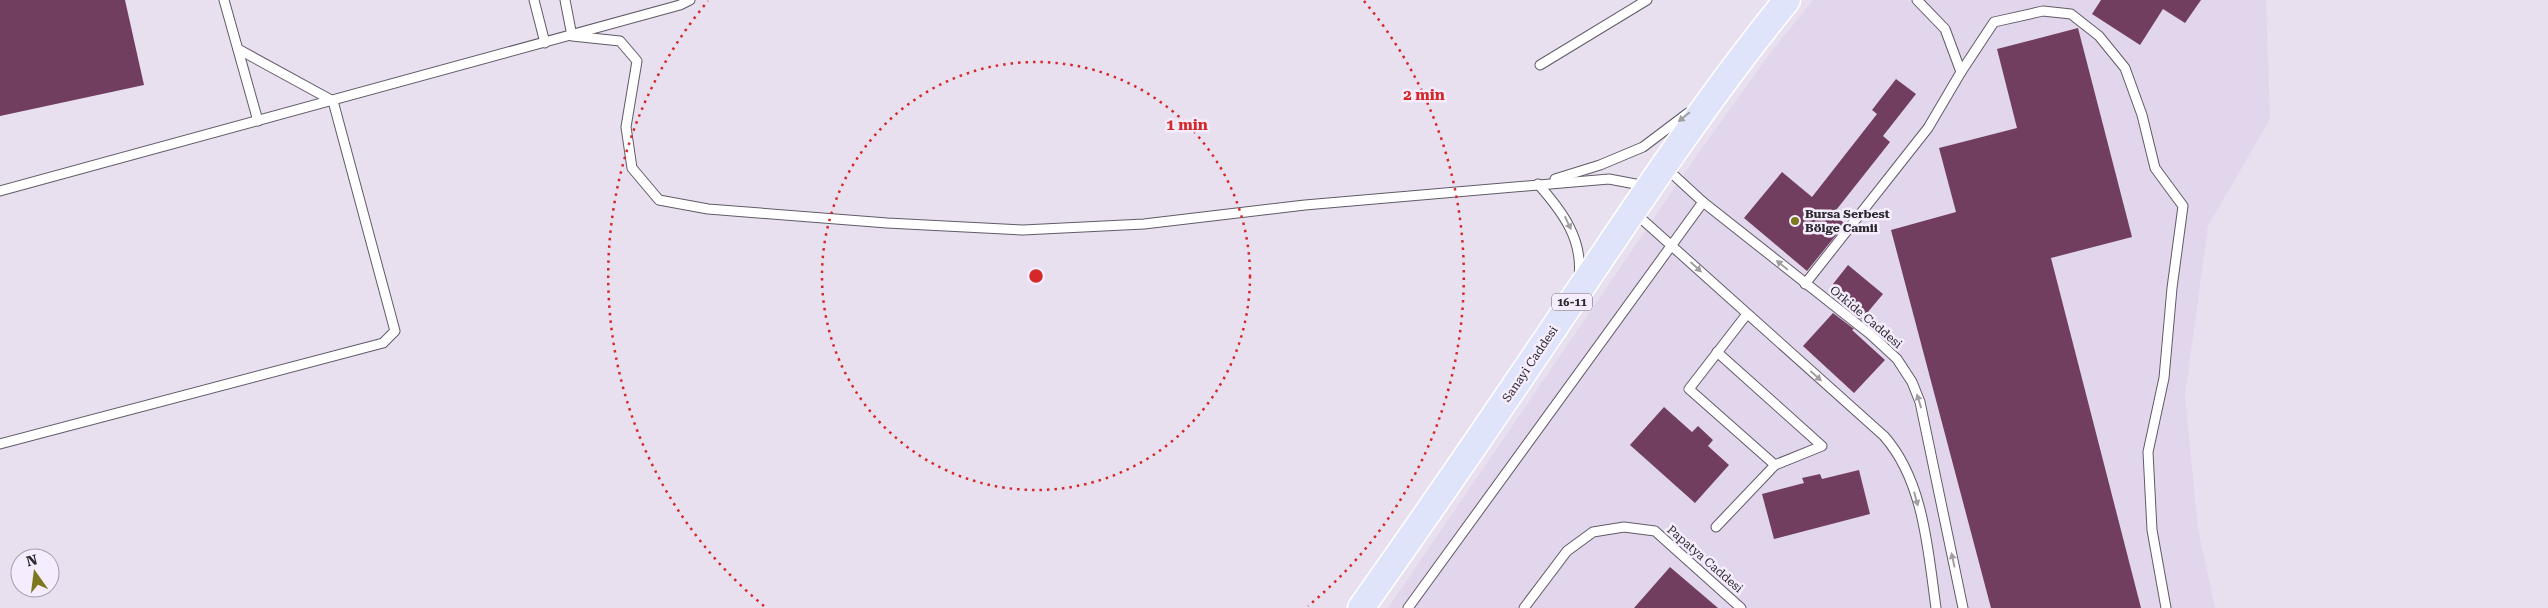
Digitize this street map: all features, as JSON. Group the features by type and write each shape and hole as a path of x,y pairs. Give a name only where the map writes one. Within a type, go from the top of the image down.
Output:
{"main road":[{"name":"Sanayi Caddesi","path":"1362,608 1482,436 1633,212 1722,86 1788,0"}],"lane":[{"path":"224,0 258,121"},
{"path":"534,0 545,43"},
{"path":"565,0 572,36"},
{"path":"0,191 572,36 680,5 690,0"},
{"path":"1540,65 1647,0"},
{"path":"1917,0 1945,29 1961,72"},
{"path":"1805,284 1928,128 1961,72 1994,22 2043,11 2071,14 2099,36 2125,68 2142,115 2155,168 2183,206 2172,288 2164,378 2148,452 2152,530 2166,608"},
{"path":"572,36 620,41 637,62 626,127 632,168 659,200 708,209 887,223 1023,230 1144,224 1305,205 1609,178 1658,177"},
{"path":"0,444 383,343 395,331 333,101 238,49"},
{"path":"1538,184 1600,165 1643,147 1722,86"},
{"name":"Orkide Caddesi","path":"1658,177 1703,202 1877,340 1897,359 1912,382 1920,402 1963,608"},
{"path":"1538,184 1562,210 1574,237 1580,261 1576,295"},
{"path":"1408,608 1703,202"},
{"path":"1633,212 1884,436 1897,451 1911,481 1926,537 1936,608"},
{"path":"1747,314 1689,388 1775,465"},
{"path":"1716,527 1775,465 1822,446 1717,352"},
{"name":"Papatya Caddesi","path":"1524,608 1567,551 1593,532 1624,527 1654,531 1742,608"}],"shaded area":[{"path":"1813,0 2266,0 2270,119 2208,226 2185,396 2198,529 2215,608 1388,608 1697,155 1768,56"}],"building":[{"path":"0,0 125,0 144,85 0,116"},
{"path":"2101,0 2201,0 2185,23 2163,9 2140,45 2092,14"},
{"path":"2078,28 2132,237 2051,258 2141,608 1991,608 1891,230 1956,212 1939,148 2017,128 1997,49"},
{"path":"1896,79 1916,94 1883,136 1890,142 1833,214 1845,224 1807,271 1744,218 1782,172 1812,197 1877,114 1872,110"},
{"path":"1848,265 1883,294 1862,319 1842,304 1848,296 1833,284"},
{"path":"1833,313 1854,329 1852,330 1885,360 1854,393 1803,346"},
{"path":"1664,407 1692,432 1698,426 1713,440 1708,446 1729,465 1695,503 1630,445"},
{"path":"1859,470 1870,514 1774,539 1762,494 1804,483 1802,478 1820,474 1822,479"},
{"path":"1670,567 1718,608 1634,608"}],"place":[{"name":"Bursa Serbest Bölge Camii","path":"1795,221"}]}
